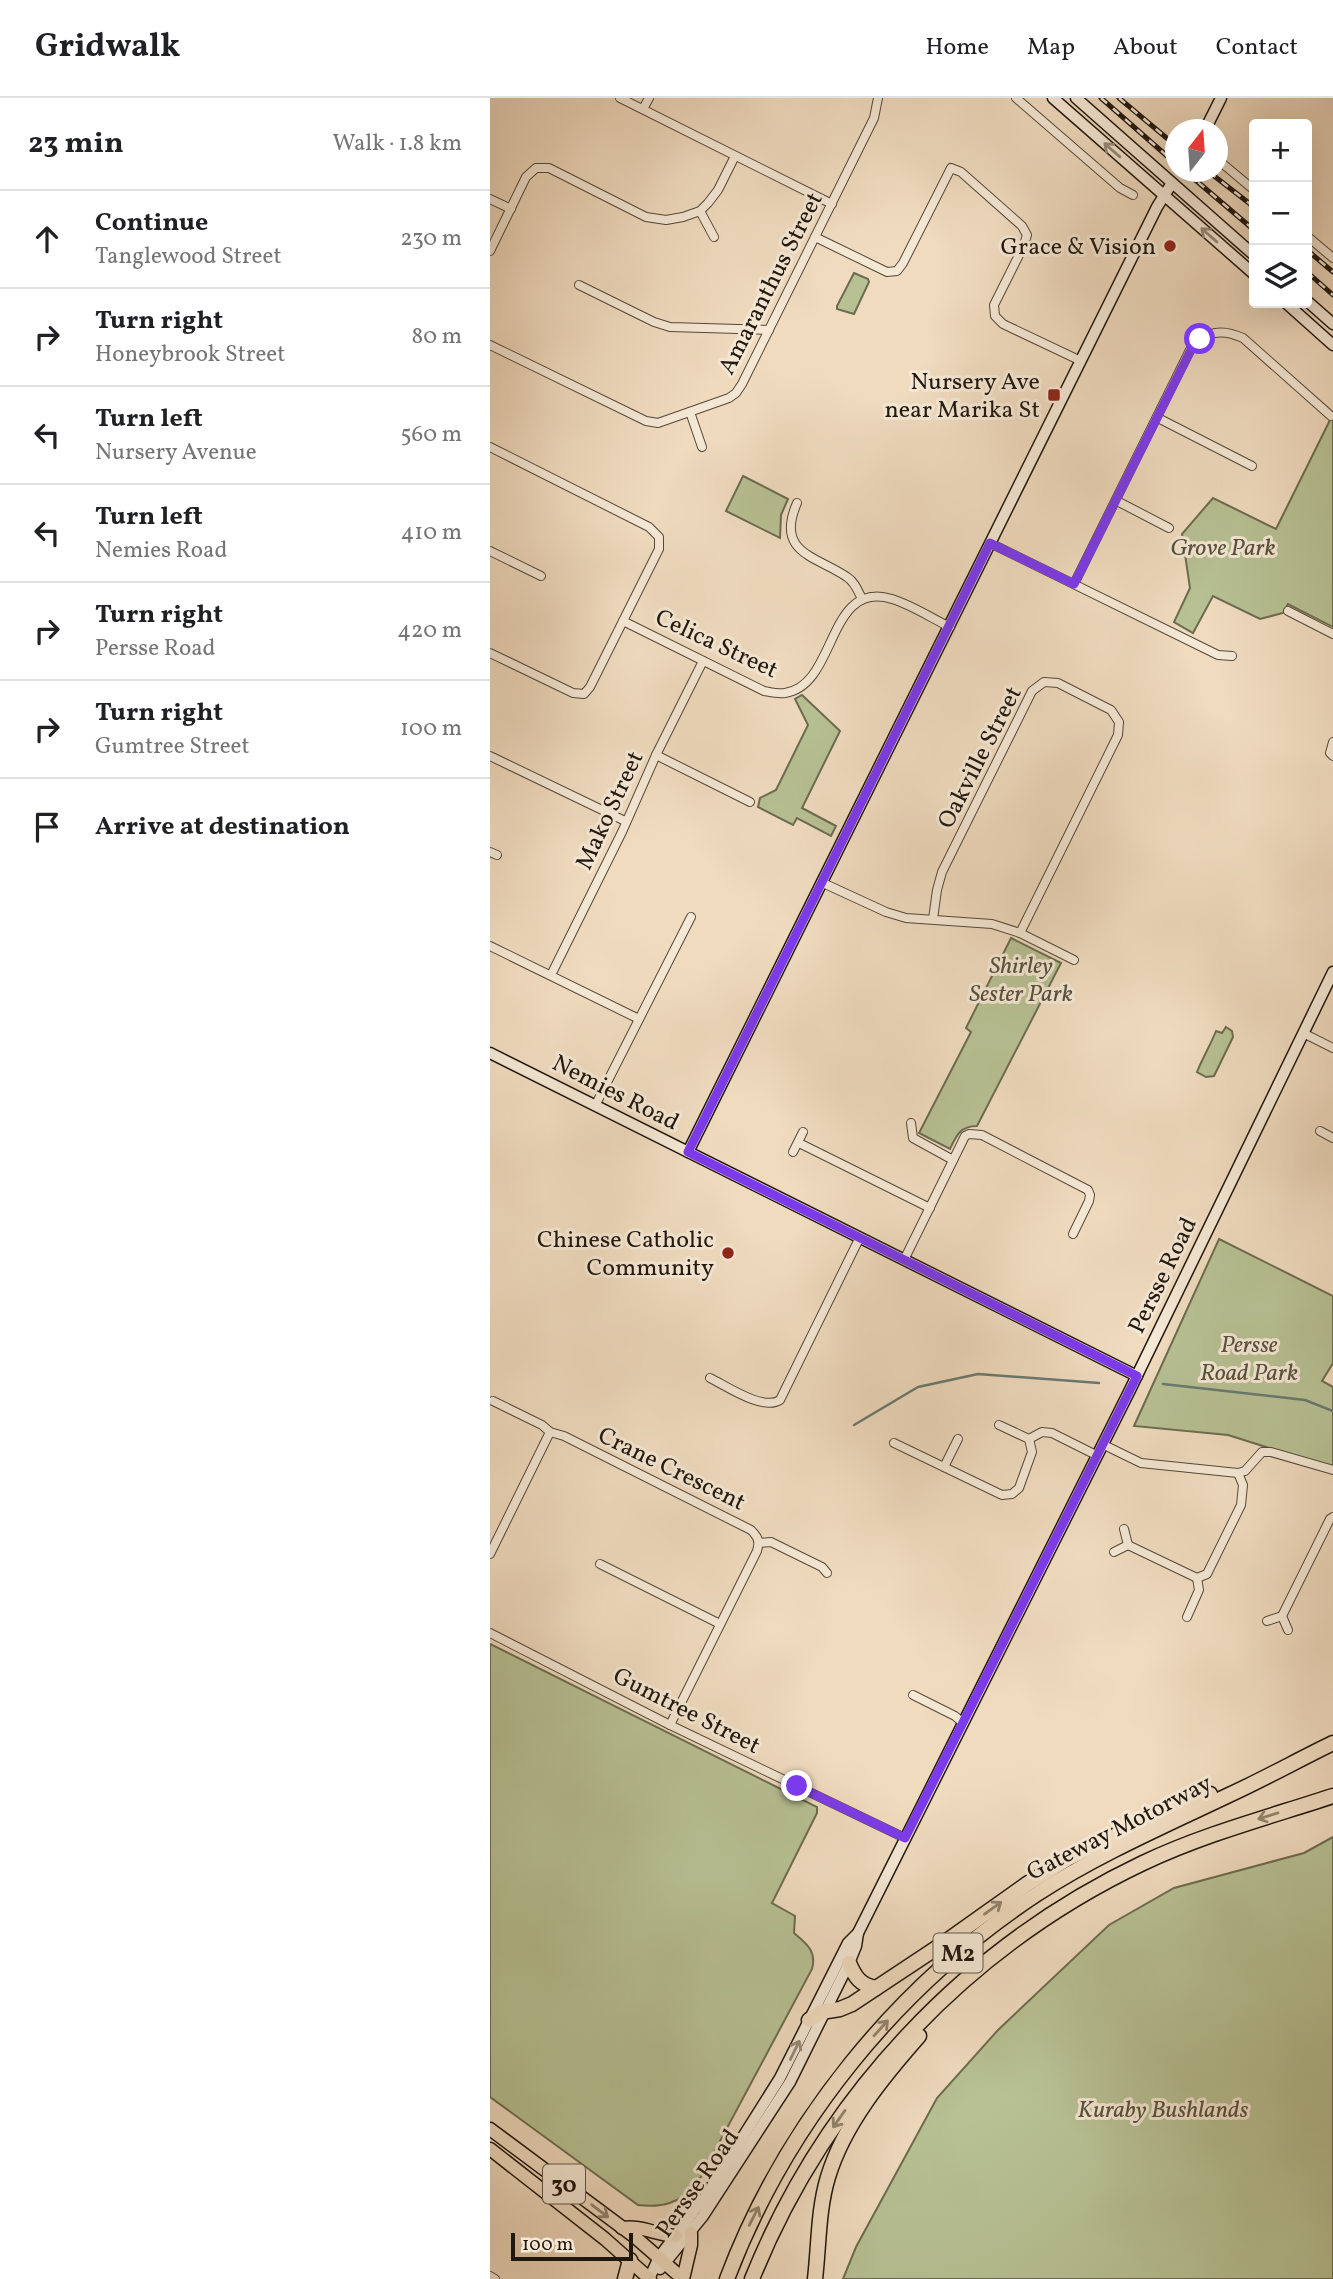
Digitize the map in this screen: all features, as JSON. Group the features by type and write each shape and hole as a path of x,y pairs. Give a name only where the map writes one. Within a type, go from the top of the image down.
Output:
{"highway":[{"name":"Gateway Motorway","path":"727,2279 762,2200 813,2114 863,2048 935,1973 1010,1912 1074,1871 1333,1743"},
{"path":"809,2020 826,2011 846,2007 876,1989 1067,1859 1280,1762 1308,1755"},
{"name":"Gateway Motorway","path":"752,2279 790,2197 835,2124 891,2053 948,1994 1004,1947 1082,1895 1144,1862 1217,1832 1333,1796"},
{"path":"849,1963 859,1981 876,1989"},
{"path":"815,2279 819,2219 824,2193 841,2144 889,2072 942,2010 948,1994"},
{"path":"625,2279 630,2260"}],"main road":[{"name":"30","path":"490,2129 622,2228 683,2279"},
{"name":"30","path":"490,2149 630,2260 649,2279"},
{"path":"622,2228 635,2226 676,2236"},
{"path":"683,2279 691,2233"}],"street":[{"path":"620,98 832,204"},
{"path":"643,109 649,98"},
{"name":"Amaranthus Street","path":"490,345 646,421 658,423 729,398 736,393 832,204 874,118 878,98"},
{"path":"1017,98 1120,188 1133,195"},
{"path":"1053,98 1249,271"},
{"path":"1076,98 1249,251"},
{"path":"1210,119 1220,98"},
{"path":"490,251 526,177 536,168 549,168 646,216 666,220 700,211 718,191 735,156"},
{"path":"815,237 887,272 897,271 951,168 961,172 1022,226 1027,235 994,305 995,316 1003,324 1081,361"},
{"path":"1228,168 1249,186"},
{"path":"688,1152 1163,195 1172,183"},
{"path":"490,198 511,209"},
{"path":"700,211 714,237"},
{"path":"1312,240 1333,258"},
{"path":"579,285 654,322 670,327 769,330"},
{"path":"1312,305 1333,324"},
{"path":"1292,308 1333,345"},
{"path":"1074,584 1191,350 1200,339 1219,331 1243,338 1331,416"},
{"path":"690,412 702,447"},
{"path":"1158,418 1252,466"},
{"path":"490,447 649,527 659,537 659,549 590,687 584,694 573,693 490,653"},
{"path":"1117,500 1169,527"},
{"path":"797,503 791,529 795,544 802,553 848,577 862,599 891,599 950,627"},
{"path":"990,543 1219,655 1232,656"},
{"path":"785,550 795,544"},
{"path":"490,551 541,576"},
{"name":"Celica Street","path":"623,621 764,691 783,694 795,691 807,683 817,671 841,619 862,599"},
{"path":"1288,611 1333,634"},
{"name":"Mako Street","path":"551,975 702,661"},
{"name":"Oakville Street","path":"933,919 942,872 1032,691 1044,682 1058,683 1111,710 1119,722 1118,735 1020,933"},
{"path":"1333,742 1330,753 1333,756"},
{"path":"656,755 750,802"},
{"path":"490,756 625,821"},
{"path":"822,883 886,912 906,918 992,924 1020,933 1074,960"},
{"path":"595,1106 691,917"},
{"path":"490,946 639,1019"},
{"name":"Persse Road","path":"662,2260 691,2233 790,2082 849,1963 858,1933 1137,1376 1333,972"},
{"path":"1304,1033 1333,1048"},
{"name":"Nemies Road","path":"490,1053 1137,1376"},
{"path":"911,1123 913,1138 953,1160"},
{"path":"1320,1131 1333,1138"},
{"path":"793,1152 803,1132"},
{"path":"904,1260 965,1136 969,1134 982,1135 1088,1190 1090,1195 1073,1234"},
{"path":"799,1143 930,1208"},
{"path":"710,1378 762,1403 773,1405 780,1400 860,1237"},
{"name":"Crane Crescent","path":"493,1401 542,1425 550,1432 564,1436 751,1530 760,1543 670,1725"},
{"path":"999,1425 1029,1439"},
{"path":"490,1554 550,1432"},
{"path":"1029,1439 1042,1432 1052,1433 1096,1455"},
{"path":"944,1467 958,1439"},
{"path":"894,1443 1002,1495 1012,1494 1019,1488 1032,1452 1029,1439"},
{"path":"1102,1444 1141,1463 1238,1473 1244,1471 1262,1452 1271,1452 1333,1471"},
{"path":"1128,1545 1197,1578 1207,1574 1241,1505 1243,1485 1238,1473"},
{"path":"1267,1621 1282,1616 1330,1518 1333,1517"},
{"path":"1124,1529 1128,1545"},
{"path":"760,1543 771,1542 822,1567 827,1573"},
{"path":"1114,1552 1128,1545"},
{"path":"600,1564 720,1624"},
{"path":"1187,1617 1199,1590 1197,1578"},
{"path":"1282,1616 1288,1630"},
{"name":"Gumtree Street","path":"490,1633 670,1725 905,1838"},
{"path":"913,1695 955,1716 963,1723"},
{"name":"Persse Road","path":"649,2279 705,2197 780,2078 848,1943 858,1933"},
{"path":"490,2276 495,2279"}],"green space":[{"path":"854,273 869,282 854,314 837,309 837,306"},
{"name":"Grove Park","path":"1333,414 1333,627 1288,604 1283,613 1260,619 1213,596 1193,633 1174,622 1190,588 1182,534 1213,498 1276,529"},
{"path":"743,476 788,499 781,515 780,538 726,511"},
{"path":"802,695 840,731 802,808 836,826 831,836 797,818 793,825 758,807 760,798 776,790 808,725 795,699"},
{"name":"Shirley Sester Park","path":"1011,938 1061,963 977,1126 963,1130 950,1149 919,1133 971,1032 966,1028"},
{"path":"1226,1027 1232,1031 1233,1037 1214,1076 1206,1077 1197,1072 1216,1031 1222,1033"},
{"name":"Persse Road Park","path":"1219,1239 1333,1296 1333,1363 1322,1381 1333,1387 1333,1468 1228,1435 1134,1426"},
{"path":"490,1644 817,1807 817,1813 772,1903 795,1916 794,1933 812,1952 812,1969 696,2186 670,2203 638,2205 490,2097"},
{"name":"Kuraby Bushlands","path":"1333,1837 1333,2279 843,2279 856,2247 937,2098 998,2030 1109,1925 1174,1888 1304,1853"}],"waterway":[{"path":"854,1425 918,1387 978,1374 1099,1383"},
{"path":"1163,1384 1305,1400 1333,1411"}],"railway":[{"path":"1101,98 1165,154"},
{"path":"1119,98 1165,137"},
{"path":"1198,182 1249,226"},
{"path":"1222,182 1249,203"},
{"path":"1312,254 1333,272"},
{"path":"1312,276 1333,295"}],"place":[{"name":"Grace & Vision","path":"1170,246"},
{"name":"Nursery Ave near Marika St","path":"1054,395"},
{"name":"Chinese Catholic Community","path":"728,1253"}],"route":[{"path":"797,1786 905,1838 1137,1376 688,1152 990,543 1074,584 1191,350 1200,339"}]}
